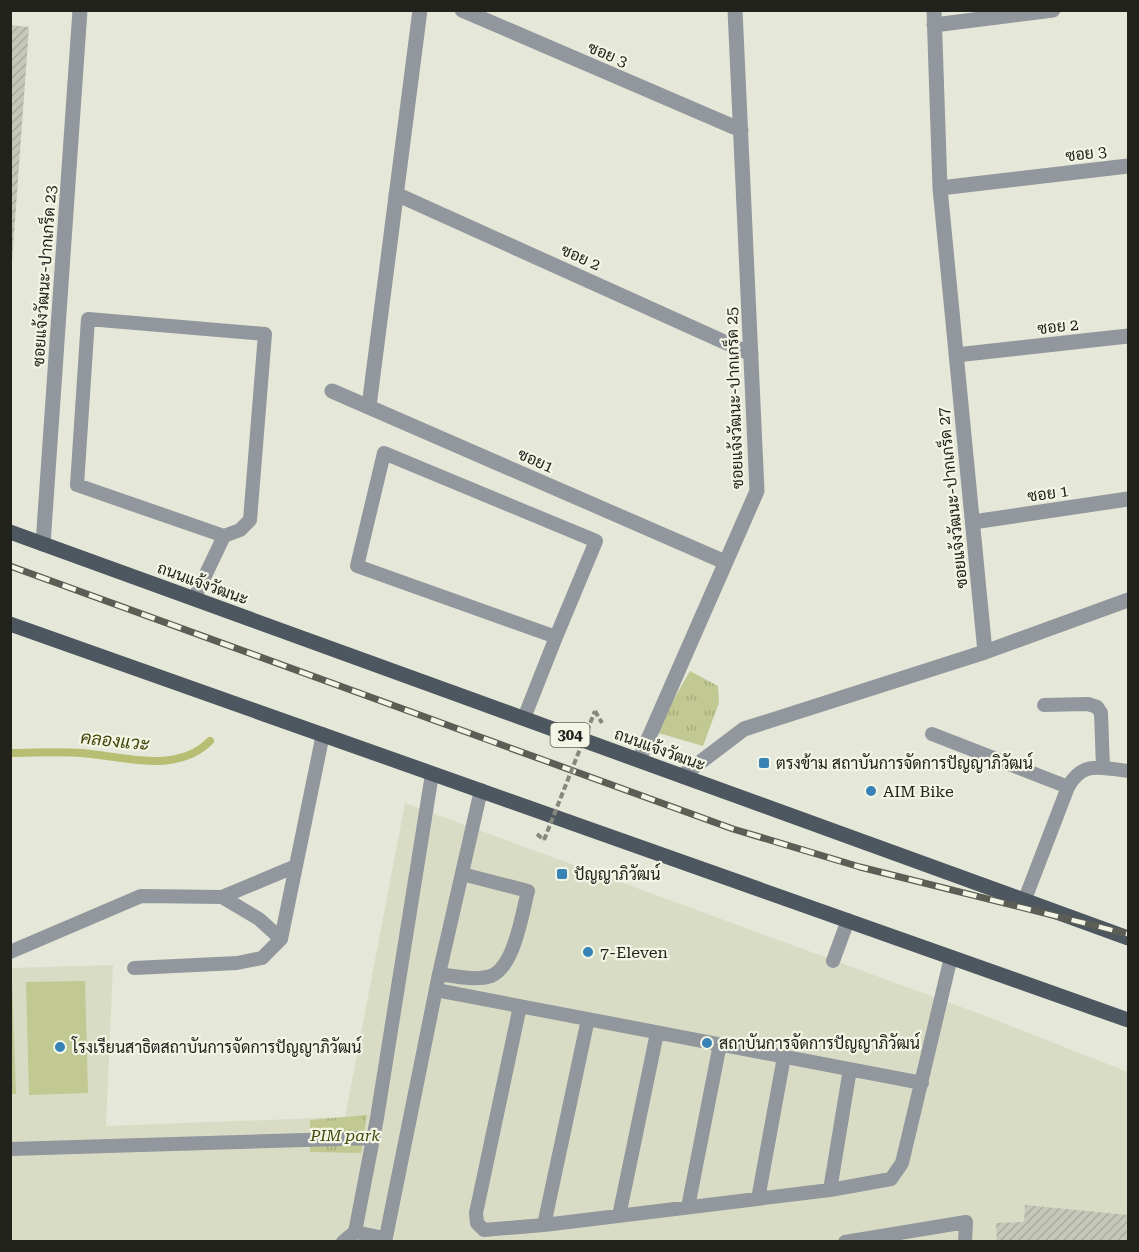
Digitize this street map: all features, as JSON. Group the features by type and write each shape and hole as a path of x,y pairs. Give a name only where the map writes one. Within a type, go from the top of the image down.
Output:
{"main road":[{"name":"ถนนแจ้งวัฒนะ","path":"10,532 1128,938"},
{"path":"10,624 1128,1020"}],"street":[{"name":"ซอยแจ้งวัฒนะ-ปากเกร็ด 23","path":"43,544 80,10"},
{"path":"369,406 420,10"},
{"name":"ซอย 3","path":"462,10 741,130"},
{"name":"ซอยแจ้งวัฒนะ-ปากเกร็ด 25","path":"639,760 757,491 735,10"},
{"path":"934,18 1053,10"},
{"name":"ซอยแจ้งวัฒนะ-ปากเกร็ด 27","path":"934,18 940,188 986,652"},
{"name":"ซอย 3","path":"940,188 1128,165"},
{"name":"ซอย 2","path":"396,194 751,354"},
{"name":"ซอย 2","path":"956,355 1128,336"},
{"name":"ซอย1","path":"332,391 726,562"},
{"name":"ซอย 1","path":"973,522 1128,499"},
{"path":"682,776 744,729 986,652 1128,600"}],"lane":[{"path":"194,599 224,536 240,530 250,520 265,334 87,319 77,485 224,536"},
{"path":"524,718 596,541 384,453 357,566 556,636"},
{"path":"1044,705 1088,704 1097,707 1101,713 1103,768"},
{"path":"134,968 237,963 262,958 281,939 323,734"},
{"path":"932,734 1068,787"},
{"path":"1025,899 1075,774 1089,767 1128,771"},
{"path":"343,1242 355,1232 373,1138 432,774"},
{"path":"355,1232 385,1240 439,974 482,790"},
{"path":"10,952 141,896 222,897 296,866"},
{"path":"439,974 475,978 491,976 503,968 510,955 528,891 462,874"},
{"path":"222,897 259,920 281,939"},
{"path":"833,961 848,920"},
{"path":"520,1006 476,1213 477,1223 484,1230 544,1225 830,1190 891,1179 902,1163 951,957"},
{"path":"436,990 922,1083"},
{"path":"544,1225 588,1019"},
{"path":"619,1216 657,1033"},
{"path":"688,1207 720,1044"},
{"path":"758,1199 784,1057"},
{"path":"830,1190 850,1069"},
{"path":"10,1149 373,1138"},
{"path":"845,1242 966,1222 965,1242"}],"path":[{"path":"544,840 595,711 602,724"}],"shaded area":[{"name":"สถาบันการจัดการปัญญาภิวัฒน์","path":"405,803 983,1015 1128,1072 1128,1241 11,1241 10,968 113,965 106,1126 345,1117"}],"green space":[{"path":"690,671 718,686 719,703 703,746 655,732"},
{"path":"85,981 88,1093 29,1095 26,982"},
{"path":"12,982 16,1094 11,1094"},
{"name":"PIM park","path":"367,1115 361,1153 310,1152 310,1120"}],"building":[{"path":"10,25 29,27 12,262 10,261"},
{"path":"1025,1205 1128,1215 1128,1242 997,1242 996,1223 1024,1222"}],"waterway":[{"name":"คลองแวะ","path":"10,753 72,752 165,761 181,758 210,741"}],"railway":[{"path":"10,566 733,829 860,867 1128,934"}],"place":[{"name":"ตรงข้าม สถาบันการจัดการปัญญาภิวัฒน์","path":"764,763"},
{"name":"AIM Bike","path":"871,791"},
{"name":"ปัญญาภิวัฒน์","path":"562,874"},
{"name":"7-Eleven","path":"588,952"},
{"name":"สถาบันการจัดการปัญญาภิวัฒน์","path":"707,1043"},
{"name":"โรงเรียนสาธิตสถาบันการจัดการปัญญาภิวัฒน์","path":"60,1047"}]}
